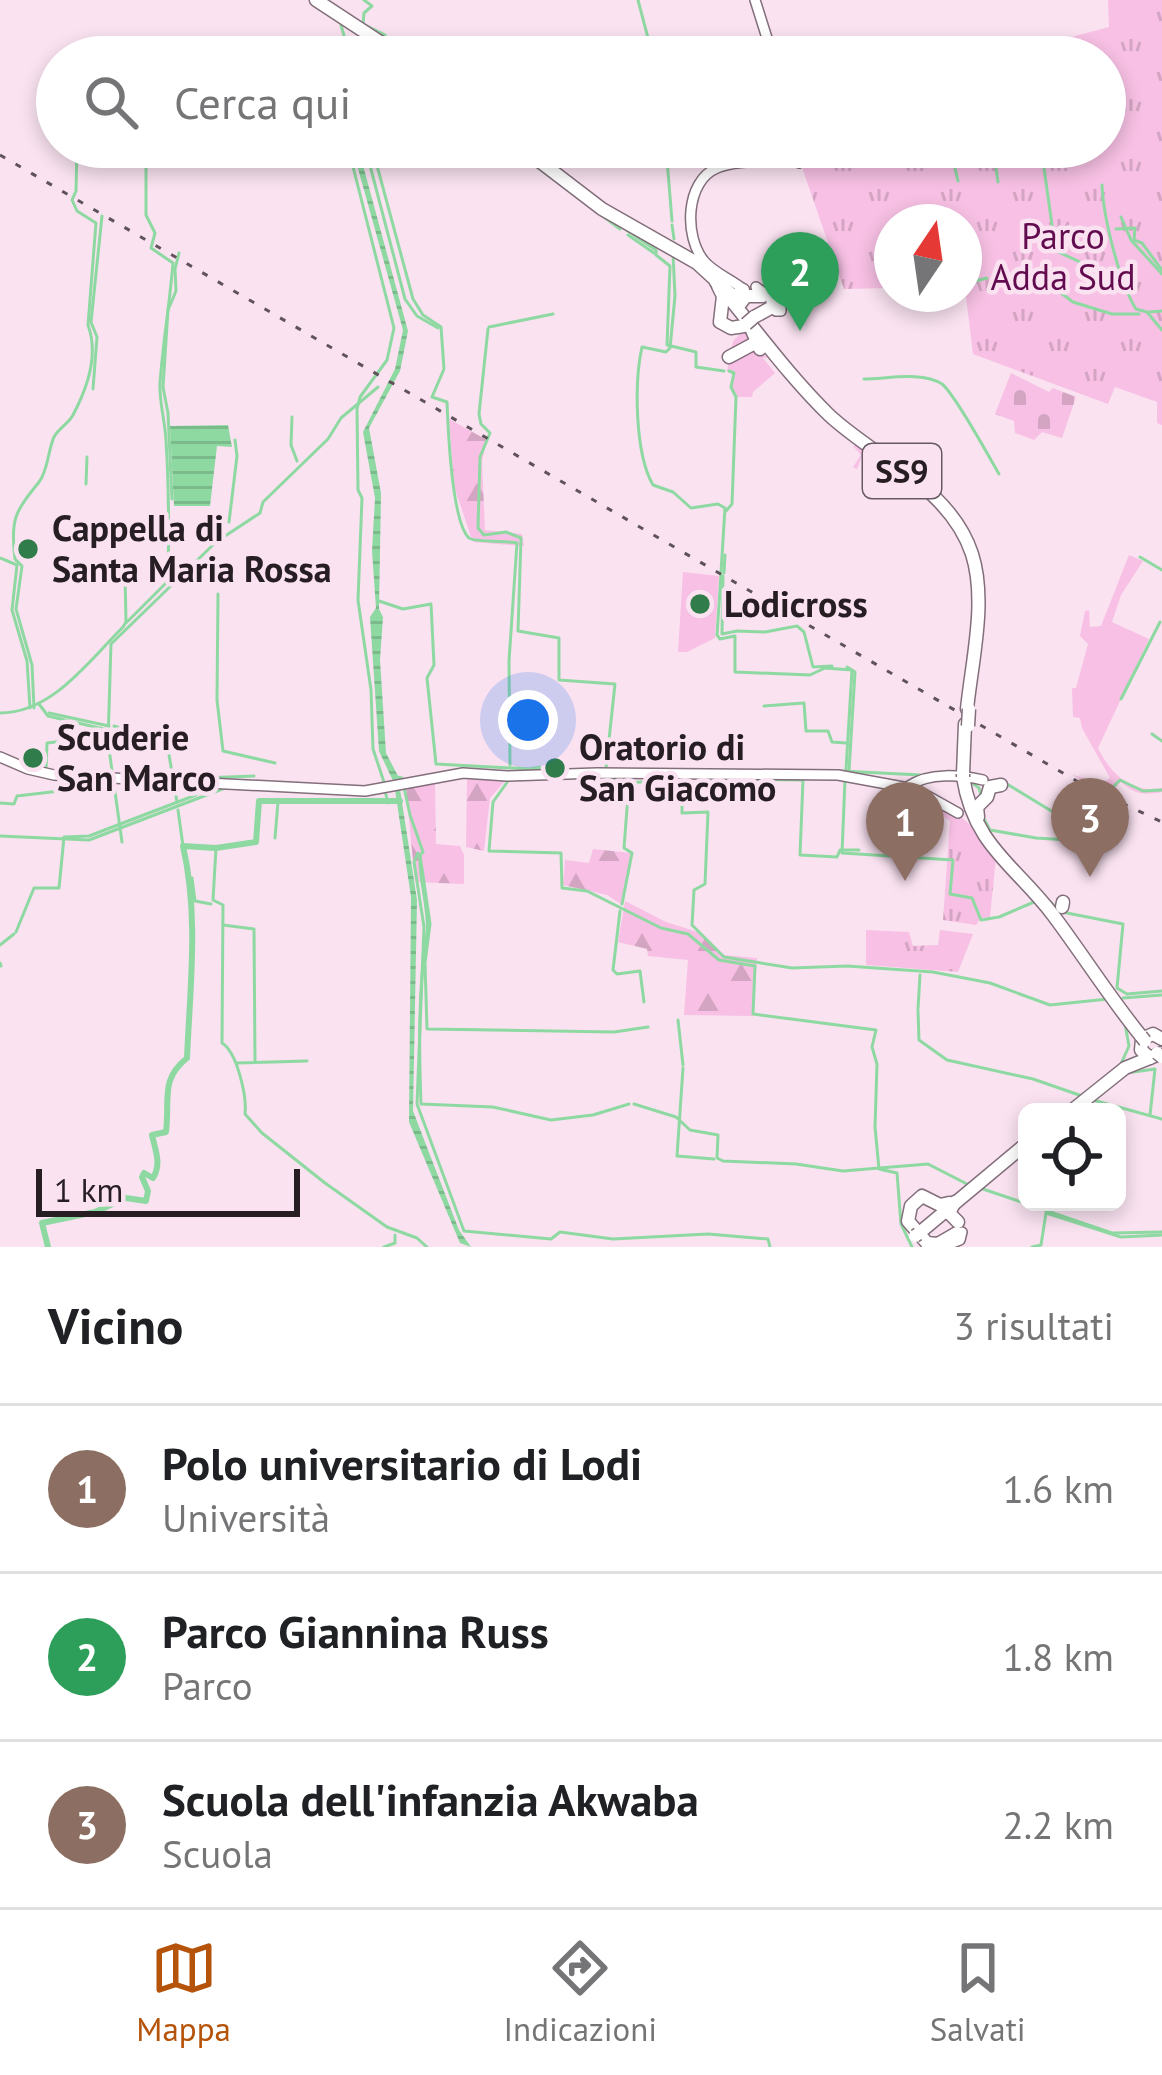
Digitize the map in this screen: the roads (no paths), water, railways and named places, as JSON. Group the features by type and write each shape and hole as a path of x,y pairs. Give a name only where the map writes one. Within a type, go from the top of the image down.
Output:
{"main road":[{"path":"755,0 766,36"},
{"path":"320,2 372,36"},
{"name":"SS9","path":"548,168 595,205 697,263 758,309 830,412 934,494 960,524 975,555 980,588 968,709"},
{"path":"717,168 695,189 696,245 722,282 758,309 787,367"},
{"path":"722,282 721,319 731,346 758,309"},
{"name":"SS9","path":"722,282 787,367 841,425 925,489 946,508 965,537 978,595 967,609 976,621 968,709"},
{"path":"721,319 725,308 758,309"},
{"path":"732,352 758,309"},
{"path":"841,425 869,450 868,466 898,472 925,489"},
{"path":"958,813 968,812 968,709"},
{"path":"0,757 49,774 362,791 463,772 502,776 611,772 838,775 911,789 958,813 983,833 1036,900 1053,908"},
{"path":"911,789 960,776 991,784"},
{"path":"968,784 991,784"},
{"path":"968,784 983,833 1053,908 1105,986"},
{"path":"1027,886 1053,908 1153,1048 1081,1103"},
{"path":"911,1240 1018,1149"},
{"path":"957,1231 942,1242 927,1244 910,1228 908,1214 916,1200 926,1196 946,1205 959,1197"},
{"path":"957,1231 949,1211 959,1197"},
{"path":"930,1223 937,1211 935,1202"},
{"path":"930,1223 947,1217 957,1231"},
{"path":"942,1247 957,1231"}],"waterway":[{"path":"364,0 372,6 364,13 363,24 385,35"},
{"path":"638,0 647,36"},
{"path":"341,25 344,36"},
{"path":"34,708 32,665 16,609 22,566 15,559 13,534 20,509 42,477 54,437 73,415 90,371 88,325 96,223 77,211 72,200 77,168"},
{"path":"146,168 146,215 155,233 151,248 173,263 160,383 168,475 168,582"},
{"path":"353,168 394,328 387,360 360,397 357,409 362,498 358,600 371,690 373,749 384,782"},
{"path":"371,168 405,299 417,316 438,328"},
{"path":"378,168 413,299 423,315 441,327 444,369 432,397 447,402 452,474 463,529 472,539 517,543 509,661 510,765"},
{"path":"538,168 620,229"},
{"path":"668,168 672,221"},
{"path":"955,168 958,181"},
{"path":"996,168 998,182"},
{"path":"1044,168 1053,232"},
{"path":"1102,185 1113,248 1130,297 1136,309 1147,312 1162,330"},
{"path":"93,389 97,337 91,322 102,216"},
{"path":"1121,217 1131,240 1162,274"},
{"path":"672,225 674,239"},
{"path":"622,227 670,266 667,345 696,352 696,367 724,371"},
{"path":"1116,229 1135,228 1134,240 1142,243 1162,270"},
{"path":"628,235 654,253"},
{"path":"1052,249 1121,281"},
{"path":"172,499 163,387 168,310 176,291 179,253"},
{"path":"673,254 670,348 666,352 642,347 637,398 640,437 653,485 673,492 691,508 718,504 725,508 721,572"},
{"path":"994,276 1041,278 1073,302 1112,314 1139,314"},
{"path":"982,279 987,278"},
{"path":"1149,312 1162,311"},
{"path":"489,327 553,314"},
{"path":"488,329 479,414 490,433 480,457 478,528 484,535 506,532 521,538 518,631 559,638 559,680 615,684 605,777 629,782 624,848 632,853 622,904"},
{"path":"726,511 732,504 736,397 731,387 734,373 729,371"},
{"path":"864,379 914,377 942,384 999,474"},
{"path":"122,842 108,742 111,644 216,542 260,513 263,502 328,439 341,418 378,387"},
{"path":"292,417 291,445 297,461"},
{"path":"229,522 235,440"},
{"path":"86,484 87,457"},
{"path":"724,573 725,555"},
{"path":"1140,557 1162,570"},
{"path":"0,558 17,565 12,610 27,661 30,708"},
{"path":"0,713 19,711 53,695 123,627 125,574 133,562"},
{"path":"721,574 717,635 720,639 735,636 735,672 810,675 825,668 852,670 846,770"},
{"path":"723,576 722,634 797,626 804,632 813,667 832,666"},
{"path":"127,622 167,582"},
{"path":"218,594 217,700 223,751 275,763"},
{"path":"379,601 403,609 431,604 434,665 427,678 436,764 529,769 555,765 558,769"},
{"path":"1121,699 1160,622"},
{"path":"847,667 855,672 849,771"},
{"path":"764,706 804,703 806,731 828,731 832,742 846,743"},
{"path":"39,704 48,716 108,730 106,736 47,743 46,770"},
{"path":"49,713 109,726"},
{"path":"114,726 134,732"},
{"path":"113,731 167,743 177,802"},
{"path":"1152,734 1162,741"},
{"path":"841,771 921,775"},
{"path":"202,778 254,776"},
{"path":"397,777 402,778 423,852 430,924 425,963 427,1029 614,1032 648,1027"},
{"path":"630,783 673,779 682,790 682,813 708,812 705,884 694,890 692,925 724,957 792,968 933,972 990,983 1050,1005 1108,999"},
{"path":"709,779 803,780 800,855 837,857 840,850 859,850"},
{"path":"845,780 842,853 953,860 950,894 972,898 981,920 1034,902"},
{"path":"1106,794 1120,780 1143,791 1162,790"},
{"path":"508,781 493,802 489,851 561,853 562,888 587,891 661,928 688,934 719,960 755,966 753,1014 876,1030 872,1047 877,1064 879,1169 897,1173 901,1224 912,1247"},
{"path":"971,782 982,798"},
{"path":"1007,784 1053,812 1092,811 1103,798"},
{"path":"0,803 14,804 17,796 111,785"},
{"path":"16,932 34,888 59,888 64,837 89,836 196,795 199,786"},
{"path":"0,836 89,840 225,788"},
{"path":"385,791 388,803"},
{"path":"48,1247 42,1223 95,1212 126,1198 146,1201 148,1191 142,1177 144,1173 153,1178 156,1173 152,1135 166,1132 170,1082 187,1058 192,925 183,846 216,848 256,842 259,801 400,801"},
{"path":"275,838 278,802"},
{"path":"178,810 183,846"},
{"path":"983,817 990,830 1084,841"},
{"path":"216,848 213,900 223,905 222,1043 240,1075 245,1114 325,1183 387,1227 427,1247"},
{"path":"418,853 414,862 424,927 417,1104 464,1231 551,1239 560,1232 613,1239 708,1234 768,1239 770,1247"},
{"path":"420,857 428,926 421,997 421,1104 493,1107 551,1120 629,1104"},
{"path":"192,878 195,901 211,904"},
{"path":"1043,895 1057,908"},
{"path":"620,911 613,970 617,974 640,971 644,1002"},
{"path":"1062,912 1123,924 1117,988 1127,994 1162,991"},
{"path":"223,925 254,929 255,1062"},
{"path":"0,945 14,934"},
{"path":"918,1009 920,975"},
{"path":"1123,998 1162,995"},
{"path":"918,1011 919,1040 947,1060 1033,1079 1085,1097"},
{"path":"678,1020 683,1065"},
{"path":"1120,1066 1129,1046 1125,1024"},
{"path":"237,1063 307,1061"},
{"path":"683,1068 677,1156 714,1159"},
{"path":"1126,1073 1155,1069 1150,1115"},
{"path":"1093,1100 1162,1119"},
{"path":"634,1104 676,1117 690,1130 718,1135 717,1158 723,1161 843,1171 928,1164 967,1184"},
{"path":"980,1188 1112,1233 1162,1232"},
{"path":"1032,1247 1041,1245 1046,1213 1121,1237 1162,1235"},
{"path":"384,1247 395,1243 395,1235"}],"railway":[{"path":"0,155 1087,787 1162,822"}],"place":[{"name":"Parco Giannina Russ","path":"800,331"},
{"name":"Cappella di Santa Maria Rossa","path":"28,549"},
{"name":"Lodicross","path":"700,604"},
{"name":"Scuderie San Marco","path":"33,758"},
{"name":"Oratorio di San Giacomo","path":"555,768"},
{"name":"Scuola dell'infanzia Akwaba","path":"1090,877"},
{"name":"Polo universitario di Lodi","path":"905,881"}],"park label":[{"name":"Parco Adda Sud","path":"1063,256"}]}
